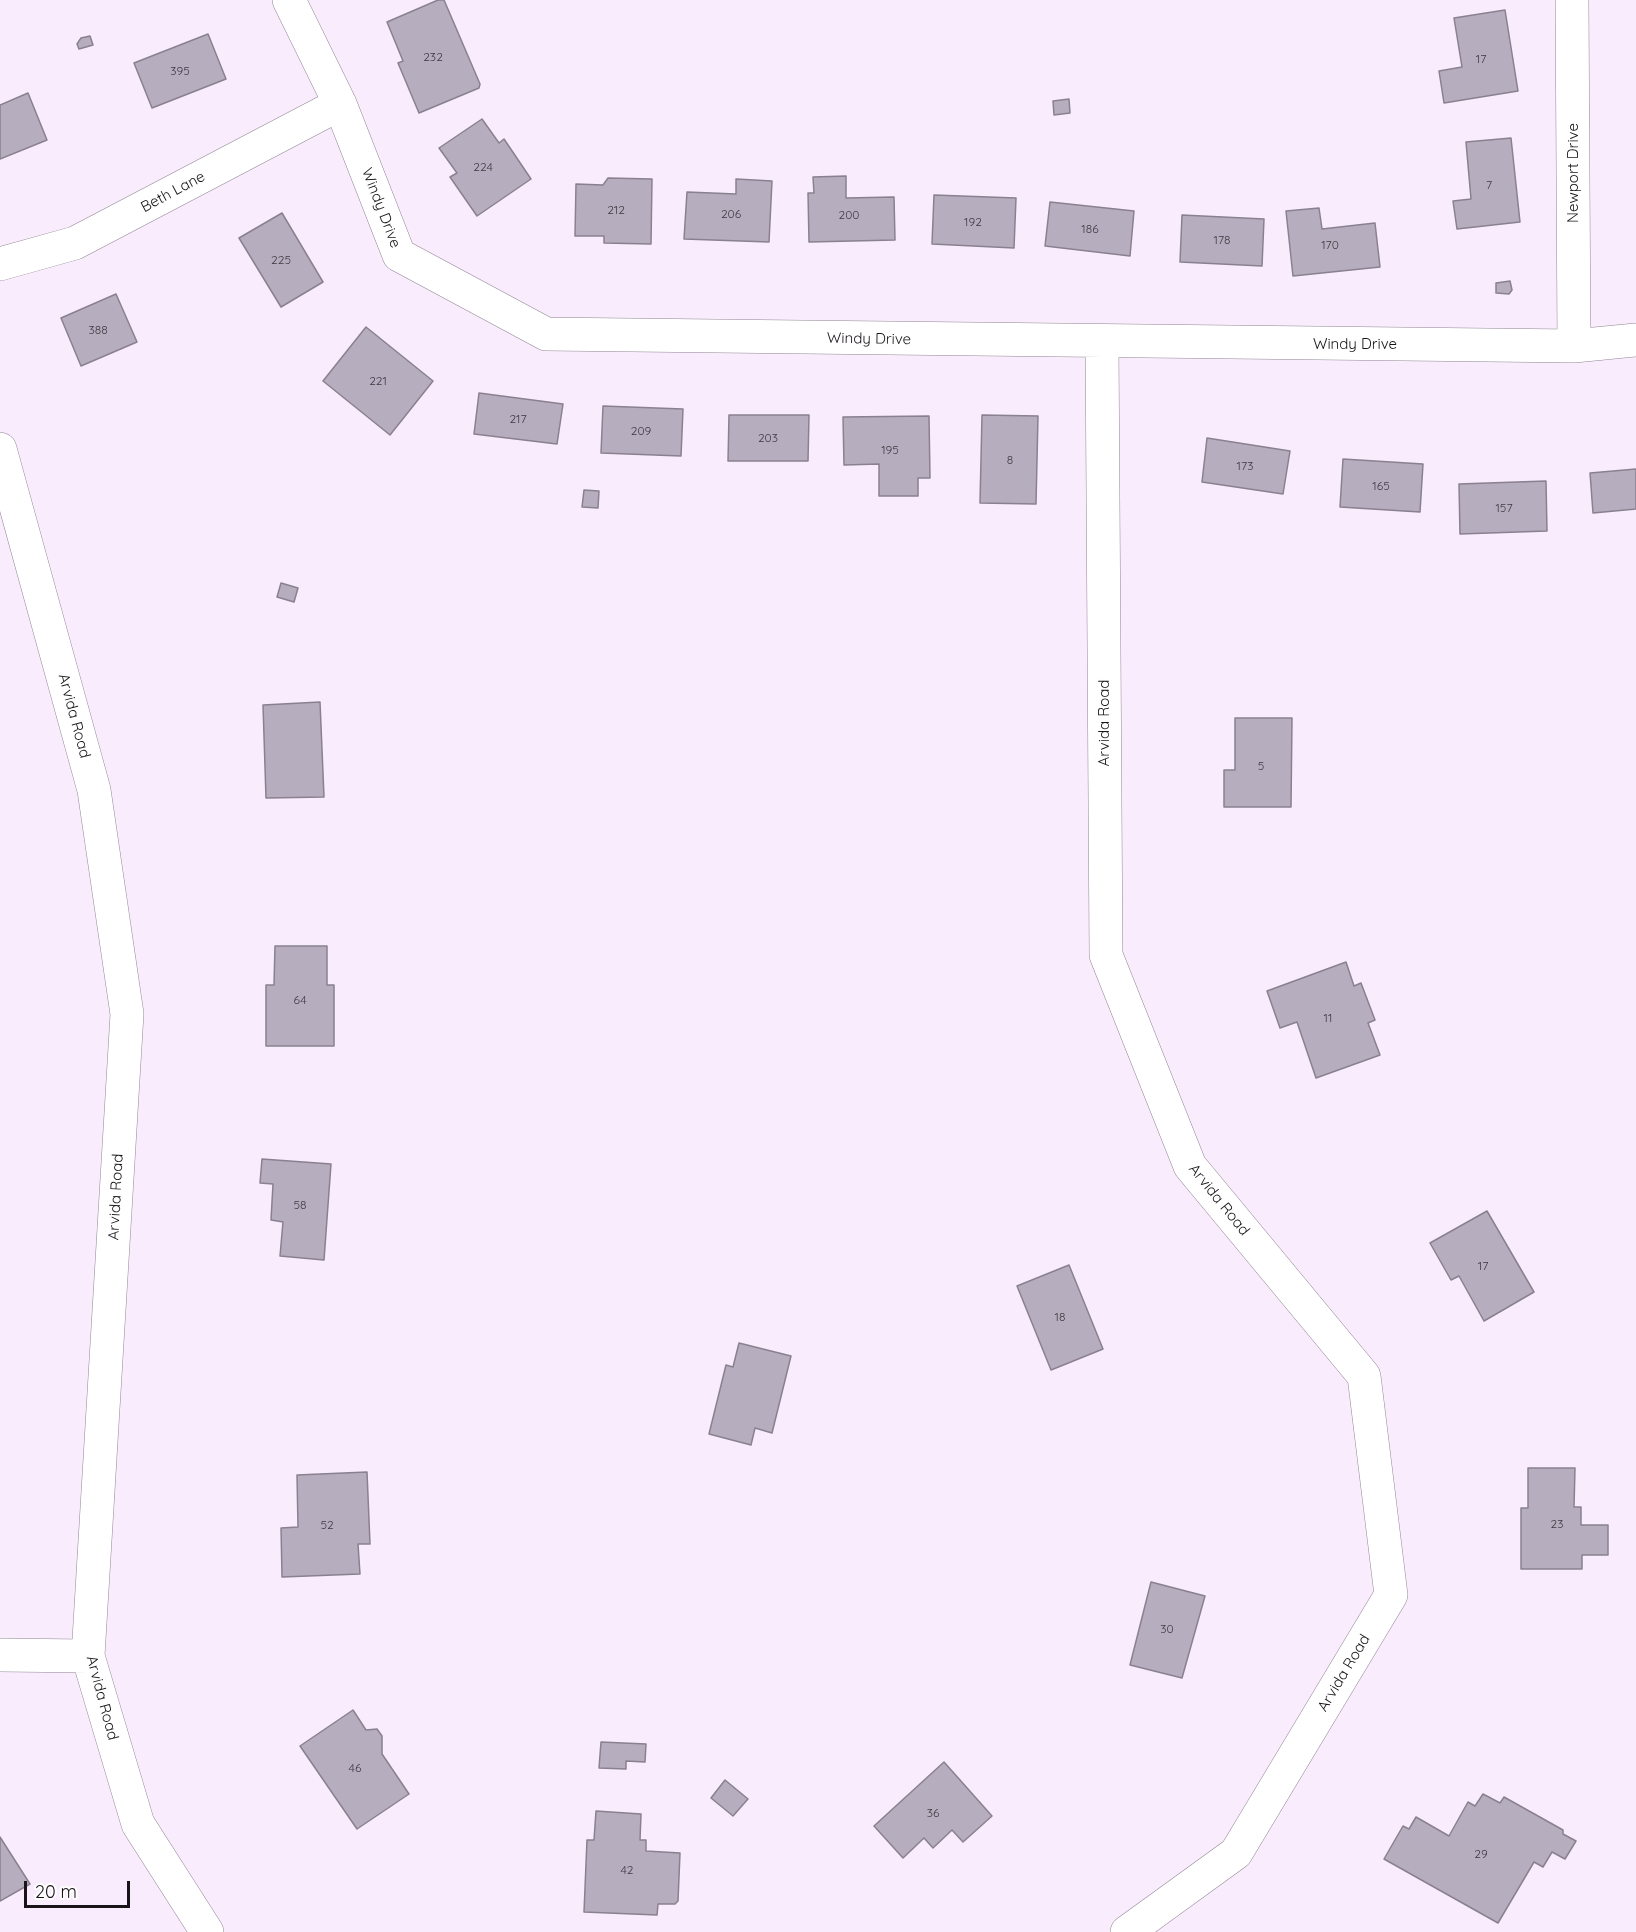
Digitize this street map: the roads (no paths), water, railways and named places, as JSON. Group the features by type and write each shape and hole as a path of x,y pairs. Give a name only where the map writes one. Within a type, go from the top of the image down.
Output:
{"street":[{"name":"Windy Drive","path":"289,0 340,104 399,255 546,334 1574,346 1636,340"},
{"name":"Newport Drive","path":"1572,0 1574,346"},
{"name":"Beth Lane","path":"0,264 75,243 340,104"},
{"name":"Arvida Road","path":"1102,342 1106,955 1190,1166 1364,1376 1391,1595 1236,1853 1127,1932"},
{"name":"Arvida Road","path":"0,449 94,790 127,1014 88,1656 138,1824 207,1932"},
{"path":"0,1655 88,1656"}]}
